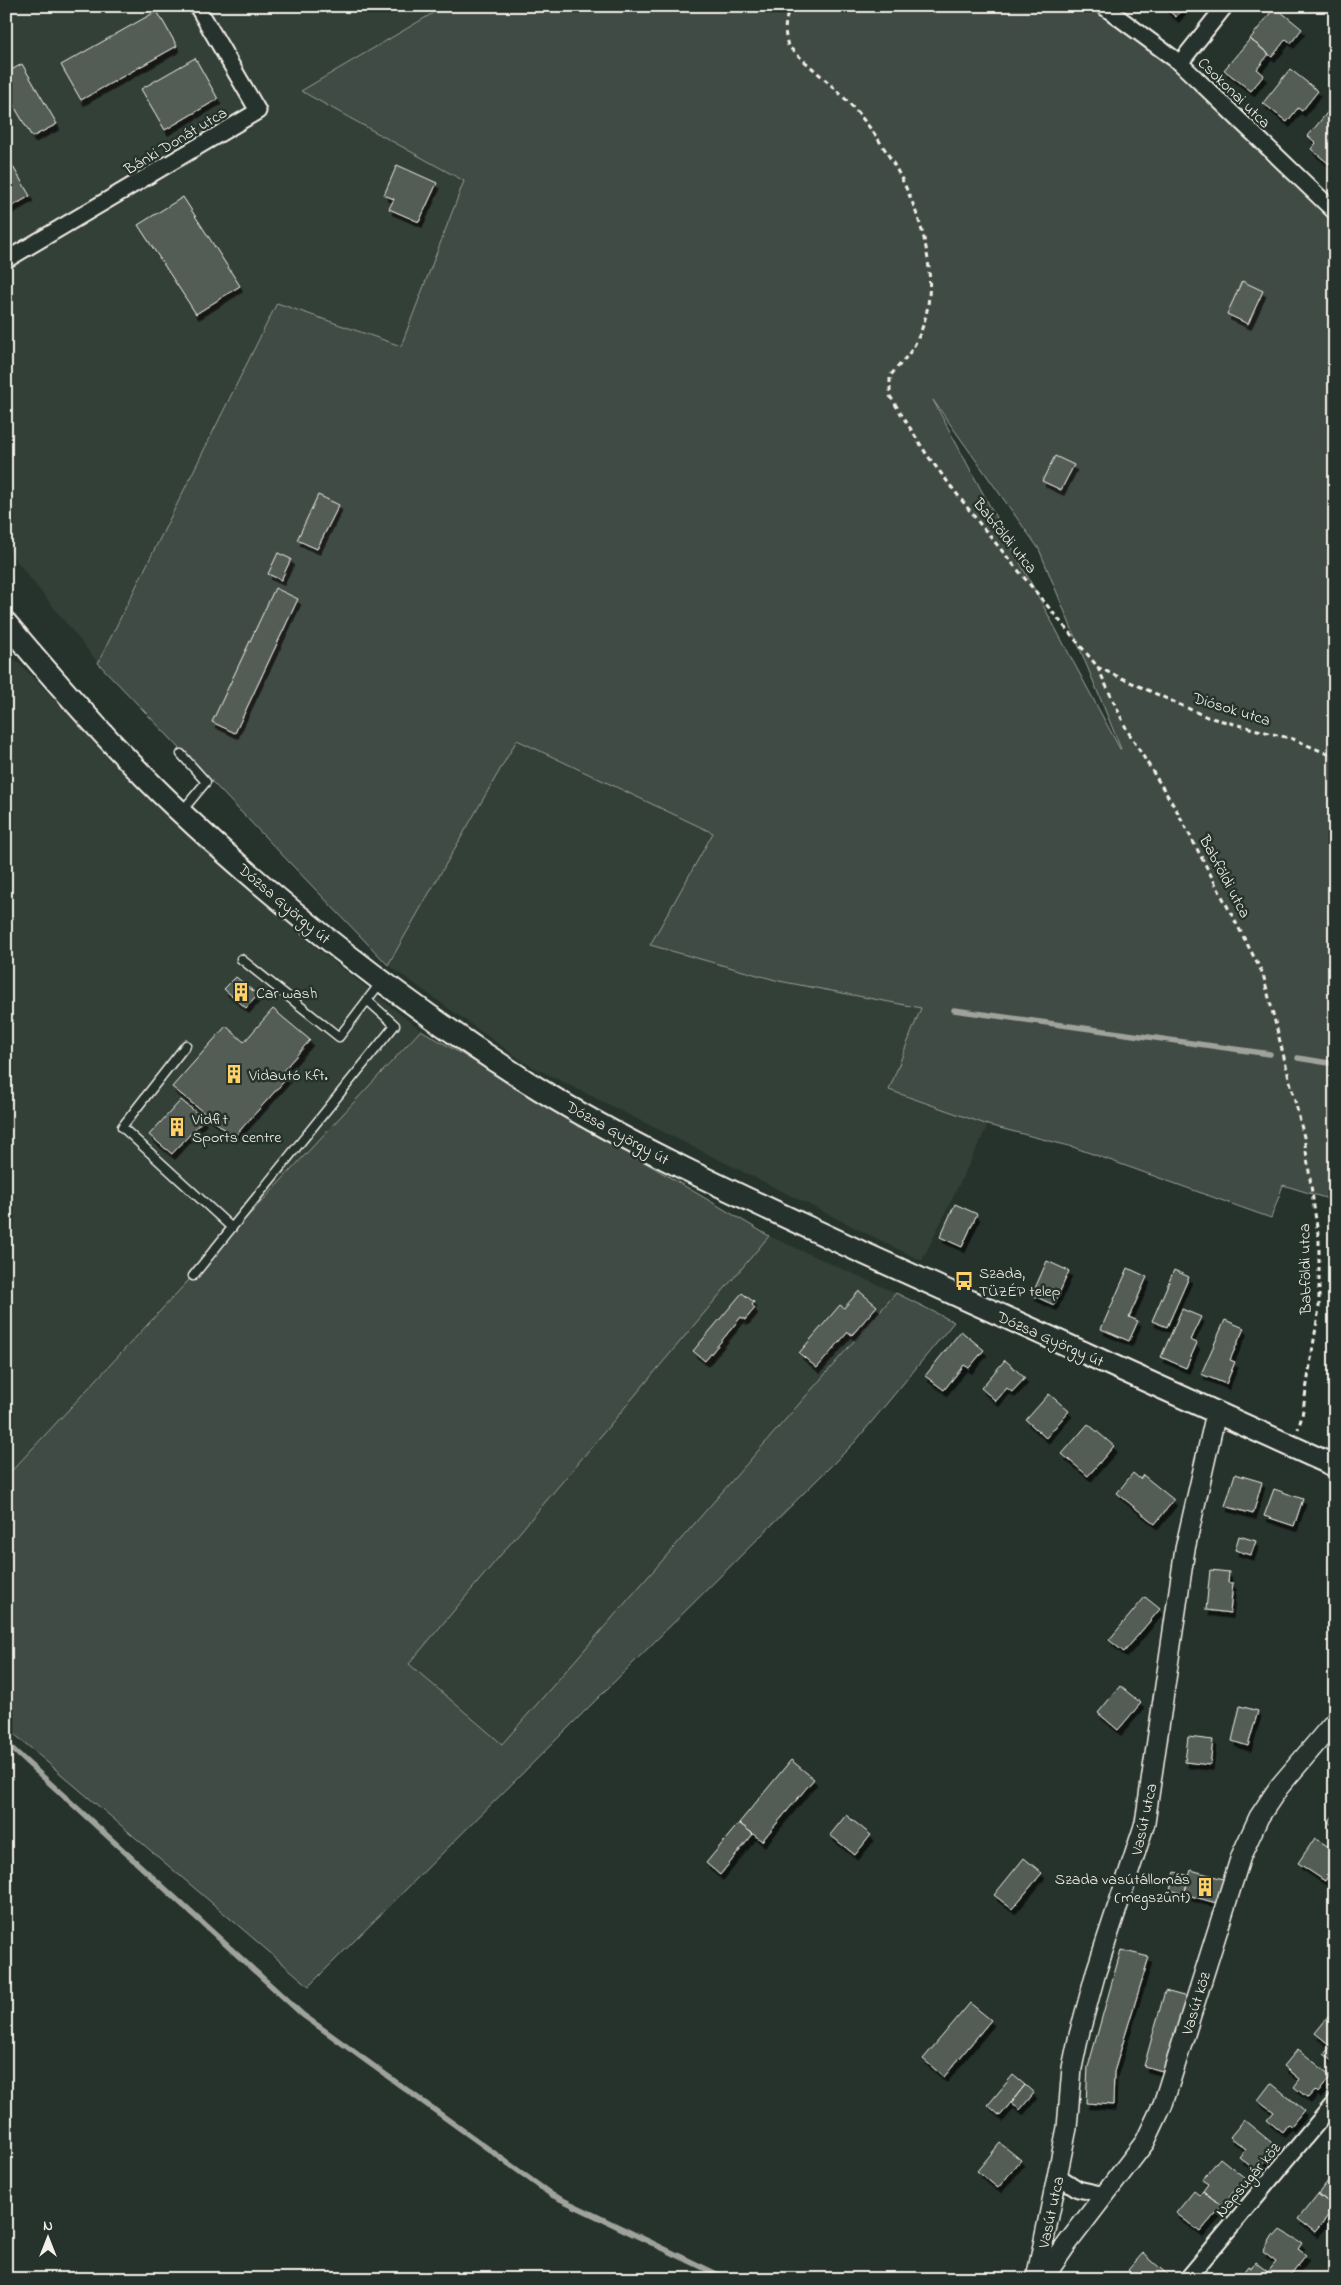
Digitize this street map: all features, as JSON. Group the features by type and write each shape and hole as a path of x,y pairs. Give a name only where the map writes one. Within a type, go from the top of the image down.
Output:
{"main road":[{"name":"Dózsa György út","path":"9,627 72,700 181,812 279,901 452,1031 529,1083 665,1160 1335,1466"}],"street":[{"name":"Bánki Donát utca","path":"6,260 258,111 198,6"},
{"name":"Csokonai utca","path":"1103,6 1180,63 1335,212"},
{"path":"1180,63 1225,6"},
{"name":"Vasút utca","path":"1036,2279 1058,2176 1079,2035 1096,1972 1145,1823 1185,1549 1216,1413"},
{"name":"Vasút köz","path":"1043,2279 1146,2142 1163,2104 1241,1856 1259,1817 1279,1787 1335,1721"},
{"name":"Napsugár köz","path":"1186,2279 1335,2102"},
{"path":"1058,2176 1078,2190 1105,2195"}],"lane":[{"path":"181,754 206,782 181,812"},
{"path":"241,959 339,1037 382,980"},
{"path":"193,1276 395,1025 367,1000"},
{"path":"186,1045 122,1127 232,1228"}],"path":[{"name":"Babföldi utca","path":"791,6 785,21 784,33 788,46 856,111 883,145 914,206 929,259 929,287 923,324 912,350 890,376 890,396 927,455 980,524 1097,666 1127,730 1177,811 1263,974 1304,1138 1319,1241 1319,1308 1302,1416 1292,1446"},
{"name":"Diósok utca","path":"1097,666 1207,717 1293,739 1335,757"}],"shaded area":[{"path":"6,6 445,6 301,91 465,181 401,346 277,303 98,663 6,548"},
{"path":"445,6 1103,6 1180,63 1335,222 1335,1201 1283,1185 1271,1218 1073,1147 988,1125 889,1090 921,1008 779,981 650,945 713,833 517,740 388,965 98,663 277,303 401,346 464,181 301,91","holes":["933,400 1039,549 1121,749"]},
{"path":"6,650 186,832 315,947 421,1030 6,1477"},
{"path":"517,740 713,833 650,945 779,981 921,1008 889,1090 988,1125 922,1261 525,1063 388,965"},
{"path":"421,1030 769,1236 409,1664 502,1744 896,1293 954,1322 855,1442 309,1986 6,1727 6,1477"},
{"path":"769,1236 896,1293 502,1744 409,1664"}],"building":[{"path":"1163,6 1185,6 1176,17"},
{"path":"1275,7 1302,29 1291,43 1286,39 1272,57 1250,39"},
{"path":"157,11 177,46 81,100 61,65"},
{"path":"1250,39 1269,54 1257,69 1264,75 1251,91 1224,70"},
{"path":"195,58 218,99 165,130 141,89"},
{"path":"22,64 57,124 32,137 6,92 6,73"},
{"path":"1290,69 1318,91 1302,111 1298,108 1287,122 1263,103"},
{"path":"1335,103 1335,157 1329,164 1311,149 1316,143 1308,136"},
{"path":"9,160 30,196 6,210 6,161"},
{"path":"397,165 437,183 419,222 389,209 394,199 384,195"},
{"path":"183,197 240,286 196,314 138,225"},
{"path":"1242,281 1263,291 1248,324 1227,314"},
{"path":"1055,456 1074,465 1061,490 1042,481"},
{"path":"318,495 339,505 317,549 297,540"},
{"path":"278,553 291,559 281,580 268,574"},
{"path":"275,588 298,599 235,733 212,722"},
{"name":"Car wash","path":"236,977 258,995 246,1008 224,989"},
{"name":"Vidautó Kft.","path":"273,1009 310,1040 282,1072 288,1077 234,1137 172,1087 226,1026 244,1042"},
{"name":"Vidfit Sports centre","path":"181,1100 204,1119 172,1154 149,1135"},
{"path":"955,1204 977,1214 962,1247 940,1237"},
{"path":"1047,1261 1069,1271 1054,1305 1032,1295"},
{"path":"1128,1268 1147,1277 1129,1317 1138,1321 1129,1341 1101,1329"},
{"path":"1174,1270 1189,1277 1167,1327 1152,1321"},
{"path":"859,1291 877,1306 852,1335 848,1332 817,1368 799,1353 840,1305 844,1308"},
{"path":"742,1293 754,1302 752,1305 755,1308 745,1320 741,1317 705,1361 693,1351"},
{"path":"1182,1309 1201,1317 1190,1340 1197,1343 1186,1368 1161,1357"},
{"path":"1225,1320 1244,1328 1230,1360 1235,1362 1226,1384 1201,1374"},
{"path":"961,1331 984,1350 969,1368 964,1365 944,1390 925,1376"},
{"path":"1005,1360 1025,1378 1012,1392 1007,1388 996,1401 981,1388"},
{"path":"1049,1394 1069,1411 1046,1438 1026,1420"},
{"path":"1088,1424 1114,1446 1088,1476 1062,1454"},
{"path":"1133,1473 1140,1479 1143,1475 1174,1500 1155,1524 1117,1493"},
{"path":"1235,1474 1262,1482 1253,1514 1225,1506"},
{"path":"1274,1489 1303,1499 1294,1526 1264,1516"},
{"path":"1239,1536 1256,1541 1251,1555 1235,1550"},
{"path":"1210,1570 1229,1572 1228,1583 1233,1583 1230,1613 1206,1610"},
{"path":"1145,1597 1160,1609 1124,1652 1109,1640"},
{"path":"1120,1686 1141,1703 1118,1730 1098,1713"},
{"path":"1240,1706 1258,1711 1248,1746 1232,1741"},
{"path":"1188,1737 1213,1740 1210,1765 1185,1762"},
{"path":"791,1760 814,1779 762,1841 739,1823"},
{"path":"1335,1813 1335,1827 1328,1822"},
{"path":"846,1815 871,1835 855,1855 830,1835"},
{"path":"739,1823 753,1834 720,1875 706,1863"},
{"path":"1315,1838 1335,1851 1335,1866 1325,1881 1298,1863"},
{"path":"1024,1858 1042,1873 1012,1909 994,1895"},
{"name":"Szada vasútállomás (megszűnt)","path":"1191,1870 1227,1880 1220,1904 1184,1894"},
{"path":"1175,1872 1190,1876 1184,1894 1170,1890"},
{"path":"1121,1950 1149,1957 1114,2072 1113,2105 1086,2103 1088,2067"},
{"path":"1165,1991 1191,1998 1170,2073 1144,2066"},
{"path":"970,2003 991,2020 944,2077 923,2059"},
{"path":"1328,2017 1335,2022 1335,2063 1324,2054 1331,2046 1315,2033"},
{"path":"1298,2049 1331,2076 1318,2093 1315,2090 1308,2098 1294,2087 1300,2079 1284,2066"},
{"path":"1013,2075 1025,2085 1000,2116 988,2105"},
{"path":"1271,2083 1304,2110 1291,2126 1288,2124 1282,2132 1267,2120 1274,2112 1258,2100"},
{"path":"1025,2085 1034,2093 1020,2110 1011,2103"},
{"path":"1244,2120 1277,2147 1263,2164 1260,2161 1254,2169 1239,2157 1246,2149 1230,2137"},
{"path":"1000,2143 1021,2160 998,2188 977,2171"},
{"path":"1220,2158 1245,2178 1222,2206 1203,2191 1208,2184 1202,2180"},
{"path":"1335,2172 1335,2207 1318,2194"},
{"path":"1194,2191 1199,2195 1203,2191 1222,2206 1200,2232 1176,2213"},
{"path":"1318,2194 1335,2207 1315,2232 1298,2219"},
{"path":"1281,2230 1302,2243 1298,2249 1306,2255 1287,2279 1244,2279 1241,2275 1248,2266 1251,2268 1255,2262 1268,2272 1276,2262 1263,2252 1273,2235 1275,2237"},
{"path":"1143,2253 1169,2276 1167,2279 1137,2279 1128,2270"}],"waterway":[{"path":"954,1010 1270,1054"},
{"path":"1298,1058 1335,1064"},
{"path":"6,1743 303,2015 552,2195 727,2279"}],"place":[{"name":"Car wash","path":"241,992"},
{"name":"Vidautó Kft.","path":"234,1074"},
{"name":"Vidfit Sports centre","path":"177,1127"},
{"name":"Szada, TÜZÉP telep","path":"964,1281"},
{"name":"Szada vasútállomás (megszűnt)","path":"1205,1887"}]}
